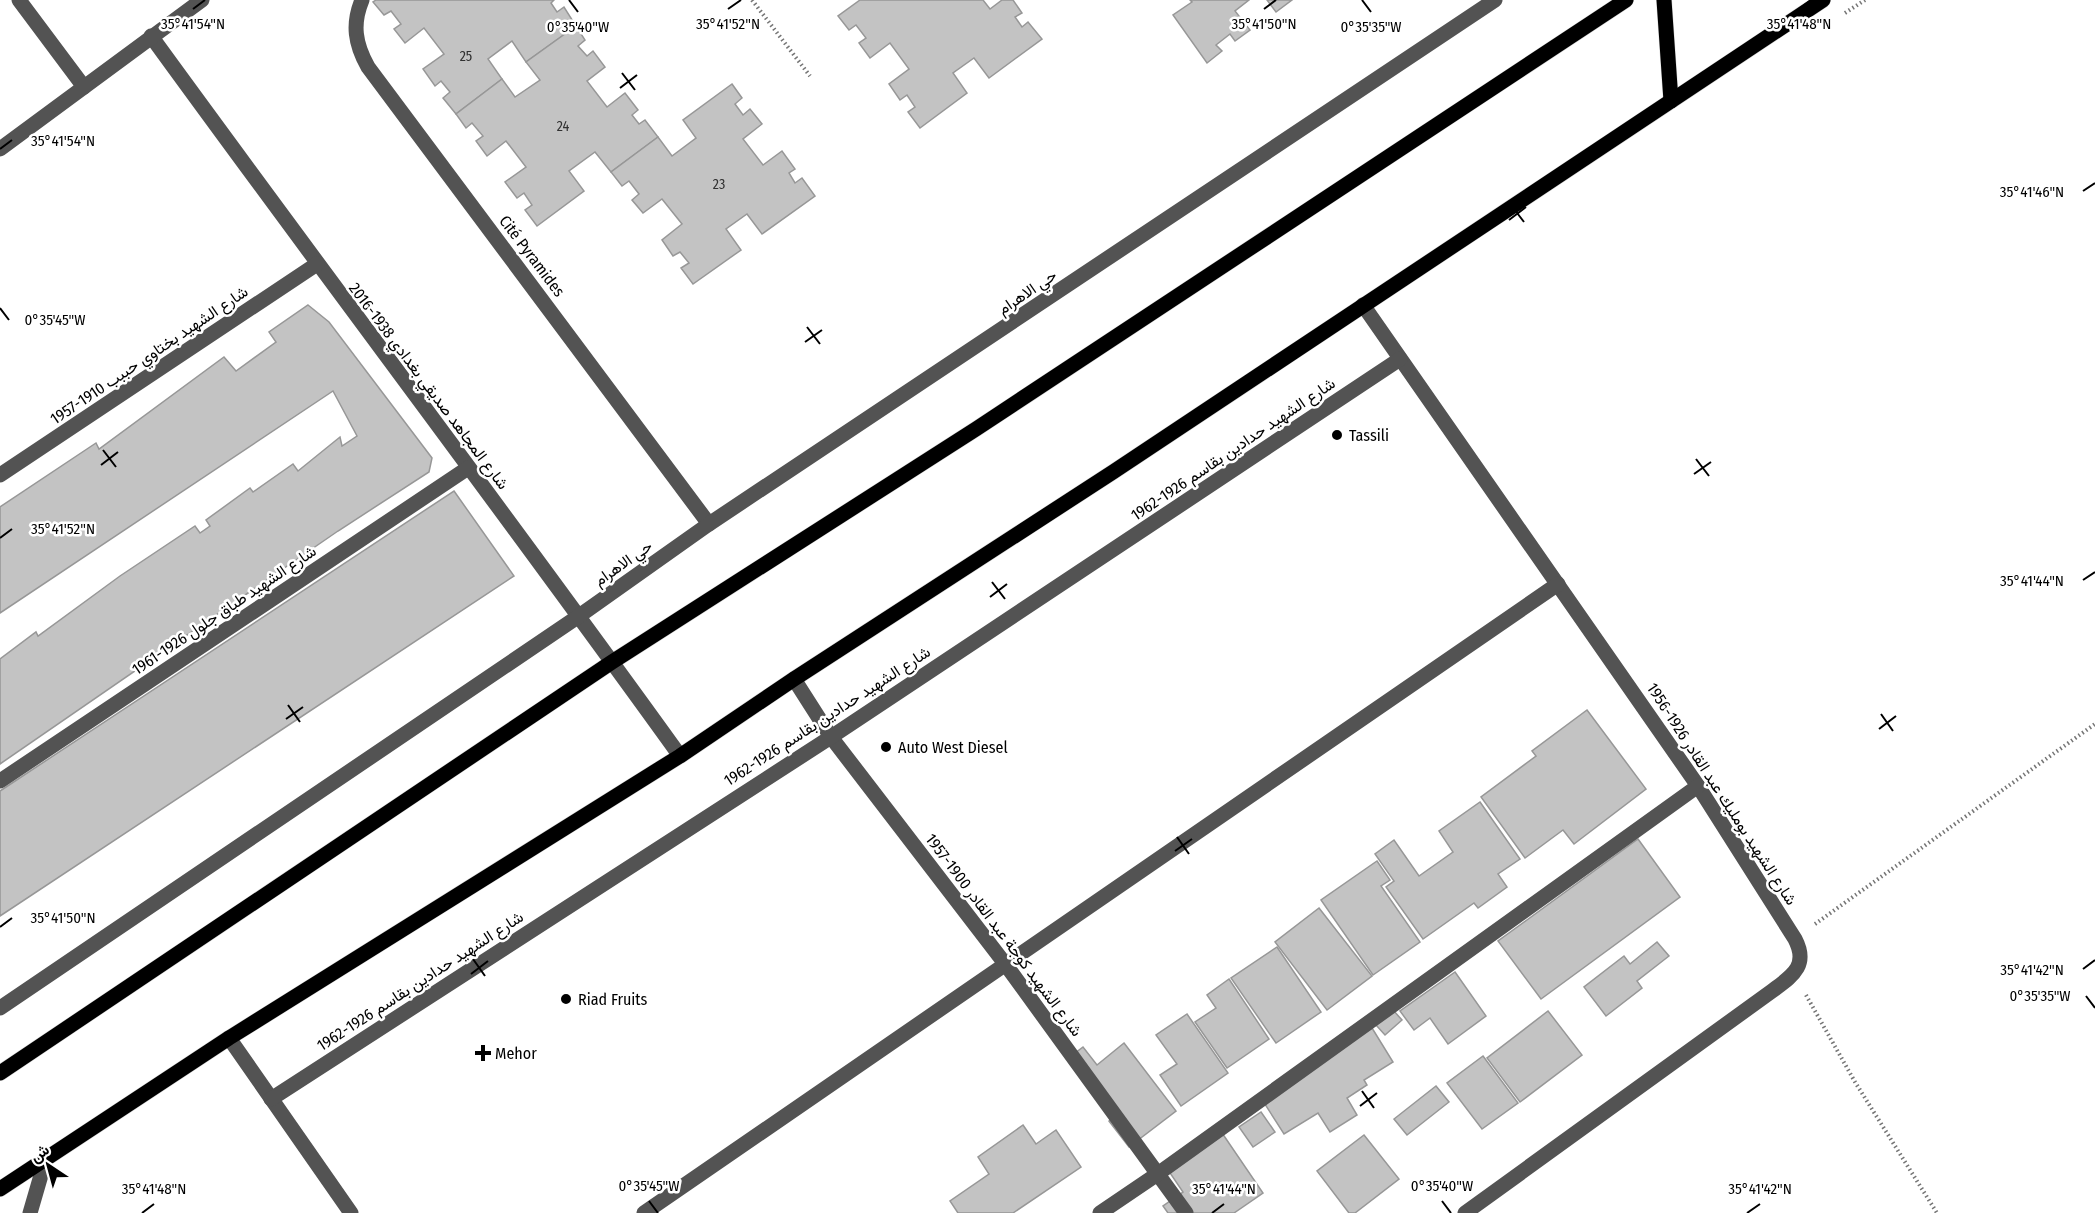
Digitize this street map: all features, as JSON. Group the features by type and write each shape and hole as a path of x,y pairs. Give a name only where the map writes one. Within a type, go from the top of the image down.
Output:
{"main road":[{"path":"0,1073 612,662 976,429 1626,0"},
{"path":"1664,0 1671,101"},
{"path":"0,1189 229,1038 680,756 794,679 1113,472 1823,0"}],"street":[{"path":"19,0 84,87"},
{"path":"0,149 202,0"},
{"name":"Cité Pyramides","path":"362,0 357,12 355,32 359,50 368,67 709,524"},
{"name":"حي الاهرام","path":"0,1008 579,616 709,524 1496,0"},
{"name":"شارع المجاهد صديقي بغدادي 1938-2016","path":"151,36 680,756"},
{"name":"شارع الشهيد بختاوي حببب 1910-1957","path":"0,475 317,264"},
{"name":"شارع الشهيد بومليك عبد القادر 1926-1956","path":"1363,305 1698,786 1795,939 1800,956 1799,967 1794,974"},
{"name":"شارع الشهيد حدادين بقاسم 1926-1962","path":"271,1099 831,737 1400,359"},
{"name":"شارع الشهيد طباق جلول 1926-1961","path":"0,781 468,468"},
{"path":"644,1213 1558,584"},
{"name":"شارع الشهيد كوجة عبد القادر 1900-1957","path":"794,679 831,737 1006,965 1186,1213"},
{"path":"1100,1213 1698,786"},
{"path":"1465,1213 1794,974"},
{"path":"229,1038 351,1213"},
{"path":"30,1213 46,1158"}],"path":[{"path":"752,0 810,76"},
{"path":"1795,939 2095,724"},
{"path":"1794,974 1855,1082 1937,1213"}],"building":[{"path":"376,0 554,0 551,3 557,12 564,7 576,26 526,62 512,41 488,59 502,79 456,114 443,98 450,92 441,81 435,86 423,69 444,54 424,28 405,43 394,29 401,24 391,11 384,15 373,2"},
{"path":"860,0 983,0 990,9 1002,0 1013,0 1022,13 1015,17 1022,27 1028,22 1042,39 989,78 974,58 953,73 967,93 920,128 908,112 915,107 907,95 900,100 889,84 909,69 890,43 870,58 859,43 866,38 856,25 849,30 838,16"},
{"path":"1190,0 1249,0 1235,11 1250,30 1235,41 1230,34 1216,45 1222,51 1207,63 1173,15 1192,2"},
{"path":"1267,0 1292,0 1276,12"},
{"path":"576,26 585,40 578,46 587,56 593,51 605,67 587,81 607,107 625,93 638,110 632,115 639,124 645,120 658,137 611,172 595,152 569,171 584,191 537,226 525,210 532,205 524,193 517,198 505,182 526,167 506,141 487,156 476,141 483,136 472,123 466,128 456,114 502,79 515,97 540,80 526,62"},
{"path":"732,84 742,98 735,104 743,115 750,109 762,124 743,139 763,165 782,151 795,169 789,173 795,183 802,178 815,196 762,234 747,214 726,229 741,250 693,284 681,268 689,263 680,252 673,256 662,240 682,224 662,199 643,213 632,200 639,194 629,181 622,186 611,172 658,137 672,156 696,138 683,120"},
{"path":"308,305 329,322 432,458 429,472 338,531 0,764 0,659 36,632 38,636 120,576 195,526 200,533 210,526 206,520 250,488 253,492 293,464 298,471 340,437 342,446 357,436 333,391 0,613 0,507 96,443 99,449 224,357 236,371 276,342 269,332"},
{"path":"454,491 514,576 0,916 0,791"},
{"path":"1587,710 1646,789 1574,844 1563,830 1525,858 1481,797 1536,756 1532,751"},
{"path":"1480,802 1520,859 1498,874 1507,887 1478,908 1474,903 1423,939 1386,887 1394,881 1375,854 1394,840 1419,876 1453,852 1439,831"},
{"path":"1638,839 1680,897 1541,999 1498,941"},
{"path":"1377,861 1390,880 1381,886 1420,942 1373,975 1321,900"},
{"path":"1319,908 1372,976 1327,1010 1275,942"},
{"path":"1657,942 1669,956 1637,981 1642,988 1606,1016 1584,987 1624,956 1630,964"},
{"path":"1277,947 1321,1012 1276,1043 1231,978"},
{"path":"1455,972 1486,1016 1448,1044 1430,1018 1414,1030 1400,1011"},
{"path":"1229,979 1269,1039 1227,1068 1195,1022 1216,1008 1207,995"},
{"path":"1393,1010 1402,1020 1385,1035 1376,1025"},
{"path":"1548,1011 1582,1055 1520,1102 1487,1058"},
{"path":"1187,1014 1228,1073 1181,1106 1160,1075 1177,1064 1156,1035"},
{"path":"1372,1028 1393,1062 1364,1080 1367,1085 1347,1098 1357,1115 1330,1132 1318,1113 1284,1134 1261,1098"},
{"path":"1124,1043 1176,1111 1129,1147 1109,1121 1116,1115 1070,1057 1083,1047 1097,1065"},
{"path":"1483,1056 1518,1103 1482,1129 1447,1083"},
{"path":"1436,1086 1449,1102 1407,1135 1394,1119"},
{"path":"1261,1112 1275,1132 1253,1147 1239,1127"},
{"path":"1023,1125 1036,1144 1056,1130 1081,1167 1013,1213 958,1213 950,1201 989,1174 978,1157"},
{"path":"1220,1130 1263,1193 1234,1213 1168,1213 1163,1206 1183,1192 1166,1167"},
{"path":"1364,1135 1399,1179 1355,1213 1349,1213 1317,1171"}],"place":[{"name":"Tassili","path":"1337,435"},
{"name":"Auto West Diesel","path":"886,747"},
{"name":"Riad Fruits","path":"566,999"},
{"name":"Mehor","path":"483,1053"}]}
